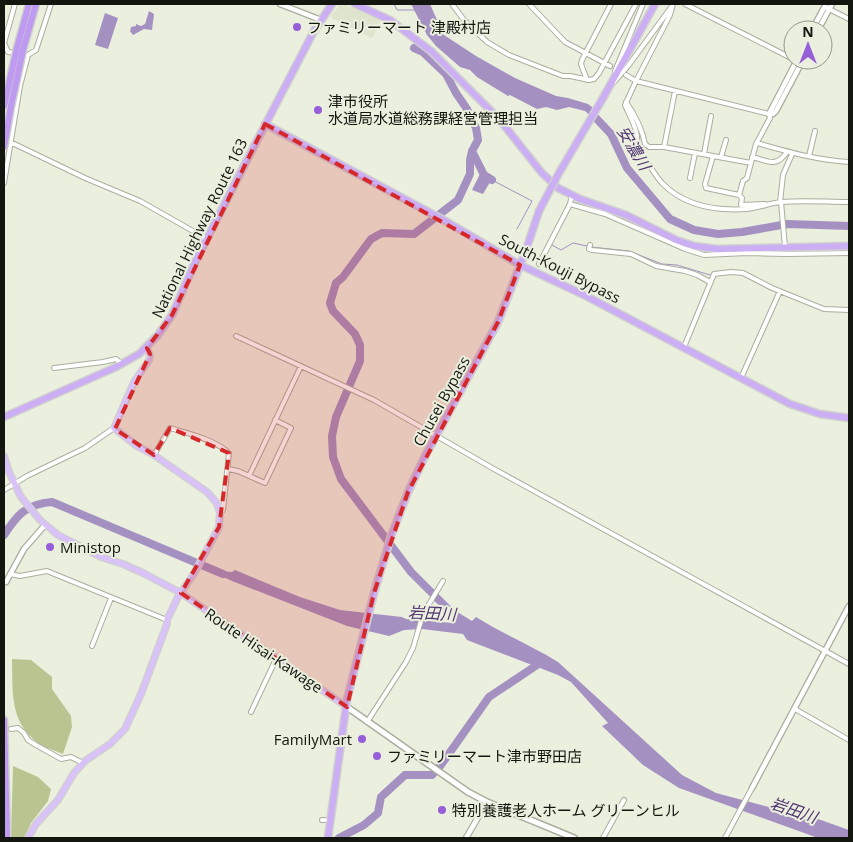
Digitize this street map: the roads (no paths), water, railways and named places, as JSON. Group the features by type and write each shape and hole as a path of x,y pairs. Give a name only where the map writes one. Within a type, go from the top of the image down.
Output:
{"highway":[{"path":"4,106 23,51 29,4"},
{"path":"4,147 23,51 36,4"},
{"name":"National Highway Route 163","path":"4,417 122,364 147,348 167,324 265,124 321,20 332,4"},
{"path":"355,4 390,20 431,51 499,118 548,180 572,195 616,210 676,240 694,246 717,249 784,245 849,246"},
{"name":"Chusei Bypass","path":"328,838 325,822 337,767 347,699 374,593 408,492 498,322 539,210 655,4"},
{"name":"South-Kouji Bypass","path":"265,124 449,223 520,265 586,296 741,378 803,409 825,416 849,418"},
{"path":"4,720 6,838"}],"main road":[{"path":"28,838 36,824 58,800 83,763 110,744 124,729 141,694 167,620 180,594 196,572 219,527 220,512 216,502 207,492 154,455 137,446 114,428 134,382 149,360 150,356 147,348"},
{"name":"Route Hisai-Kawage","path":"4,456 15,485 25,503 58,536 101,557 143,573 180,594 347,707"},
{"path":"347,707 441,774 487,802 571,838"}],"street":[{"path":"15,4 4,43 8,52 36,50 51,4"},
{"path":"280,4 321,20"},
{"path":"452,4 464,20 496,48 525,63 563,76 587,80 594,78 604,63 636,4"},
{"path":"529,4 565,42 610,66"},
{"path":"587,80 581,64 611,4"},
{"path":"609,87 643,4"},
{"path":"609,87 628,66 673,4"},
{"path":"673,4 670,15 625,105 635,129 638,139 637,145 659,179 671,190 693,203 715,209 750,209 772,203"},
{"path":"685,4 783,54"},
{"path":"818,20 827,6 832,4"},
{"path":"827,6 849,19"},
{"path":"822,20 827,6"},
{"path":"4,183 20,86 23,51"},
{"path":"790,70 757,143 747,178 743,181 739,195 742,198 741,205 849,202"},
{"path":"626,75 636,80 675,91 773,114 798,70"},
{"path":"664,147 675,91"},
{"path":"626,102 636,117 645,144 649,147 664,147 751,163"},
{"path":"704,154 711,116"},
{"path":"809,156 815,131"},
{"path":"4,139 85,178 140,201 207,239"},
{"path":"721,157 726,140"},
{"path":"757,143 792,154 826,161 849,162"},
{"path":"752,158 777,162 787,152"},
{"path":"690,178 695,153"},
{"path":"784,245 781,203 783,175 792,154"},
{"path":"713,156 705,184 706,188 739,195"},
{"path":"539,264 570,204 572,195"},
{"path":"570,204 605,214 685,249 704,255 747,252 787,254 849,252"},
{"path":"590,247 631,254 656,266 685,271 710,282"},
{"path":"684,347 714,274 739,272 824,309 849,310"},
{"path":"741,378 780,291"},
{"path":"236,336 374,400 849,664"},
{"path":"54,368 116,359 122,364"},
{"path":"249,476 301,366"},
{"path":"228,469 265,483 291,428 275,420"},
{"path":"4,490 74,454 114,428"},
{"path":"154,455 170,428 192,434 224,448 230,453 223,510 220,512"},
{"path":"6,582 24,549 45,525"},
{"path":"10,574 20,576 47,571 167,620"},
{"path":"367,722 406,662 422,616 442,581"},
{"path":"92,646 111,598"},
{"path":"725,838 849,606"},
{"path":"250,712 276,660"},
{"path":"795,709 849,740"},
{"path":"10,729 18,728 24,732 28,740 62,759 71,757 83,763"},
{"path":"603,838 624,800"},
{"path":"466,838 487,802"}],"waterway":[{"path":"394,4 397,10 414,10"},
{"path":"414,48 423,52 446,74 467,109 476,128 478,140 472,151 484,175 492,180"},
{"name":"安濃川","path":"593,115 611,134 627,168 670,219 694,230 718,234 787,224 849,226"},
{"path":"453,614 411,572 341,479 333,457 332,436 336,417 360,361 360,345 355,334 333,311 330,303 336,283 343,277 371,239 382,233 414,234 458,200 470,174 472,151"},
{"path":"492,180 532,201 517,229"},
{"path":"552,245 561,250 573,243 587,246"},
{"path":"591,247 629,251 662,264 677,265 710,275"},
{"name":"岩田川","path":"4,535 23,512 35,505 52,502 223,574"},
{"path":"339,838 364,825 378,813 381,797 405,775 432,775 489,697 537,665"}],"place":[{"name":"ファミリーマート 津殿村店","path":"297,27"},
{"name":"津市役所 水道局水道総務課経営管理担当","path":"318,110"},
{"name":"Ministop","path":"50,547"},
{"name":"FamilyMart","path":"362,739"},
{"name":"ファミリーマート津市野田店","path":"377,756"},
{"name":"特別養護老人ホーム グリーンヒル","path":"442,810"}]}
